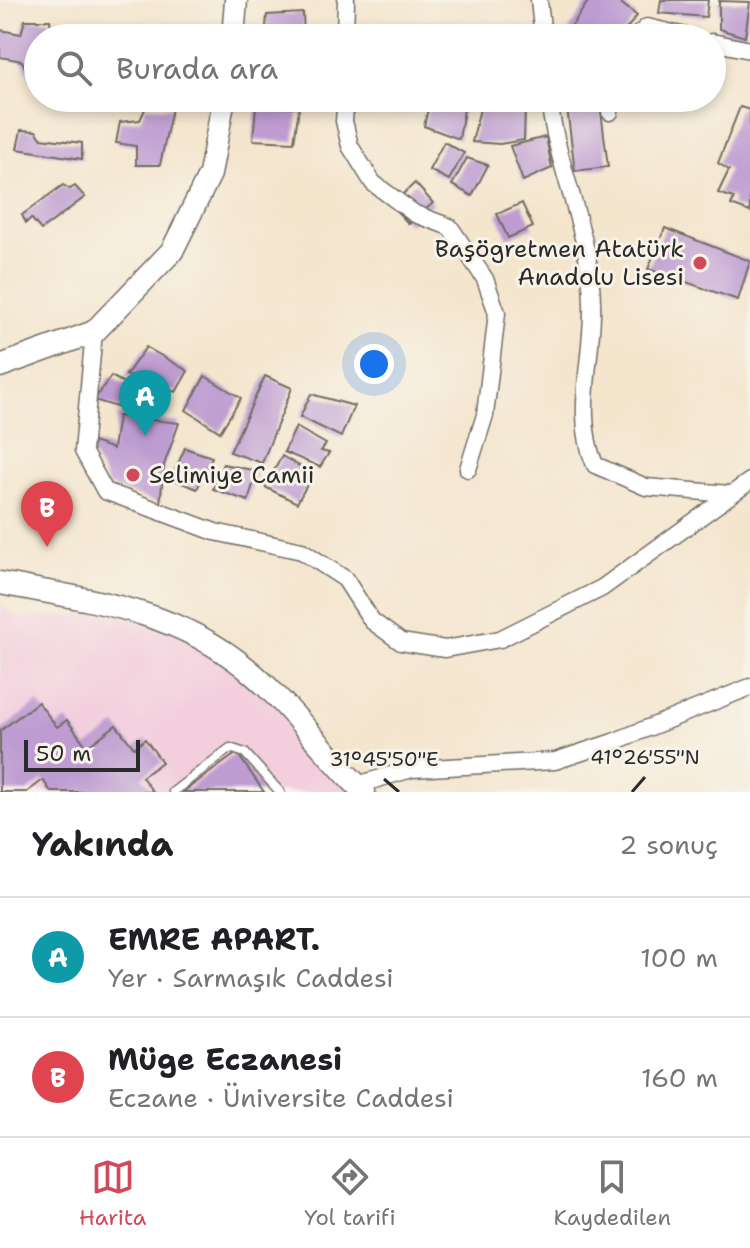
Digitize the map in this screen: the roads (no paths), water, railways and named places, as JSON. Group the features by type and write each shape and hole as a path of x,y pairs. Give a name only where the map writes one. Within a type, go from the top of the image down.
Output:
{"street":[{"path":"234,24 236,0"},
{"path":"345,24 346,0"},
{"path":"539,0 542,24"},
{"path":"726,45 750,50"},
{"path":"0,366 94,332 172,251 210,174 221,112"},
{"path":"345,112 350,146 373,183 415,214 450,227 485,279 497,313 485,415 468,469"},
{"path":"550,112 552,130 572,195 592,301 584,440 595,465 646,487 729,494"},
{"path":"94,332 83,451 105,491 215,532 302,551 345,579 372,621 401,642 445,649 500,639 602,588 750,481"},
{"path":"0,583 102,603 177,623 246,668 361,789 412,769 555,761 613,742 750,687"}],"lane":[{"path":"173,792 230,748 245,753 280,792"}],"place":[{"name":"Başögretmen Atatürk Anadolu Lisesi","path":"700,263"},
{"name":"EMRE APART.","path":"145,436"},
{"name":"Selimiye Camii","path":"133,475"},
{"name":"Müge Eczanesi","path":"47,547"}]}
